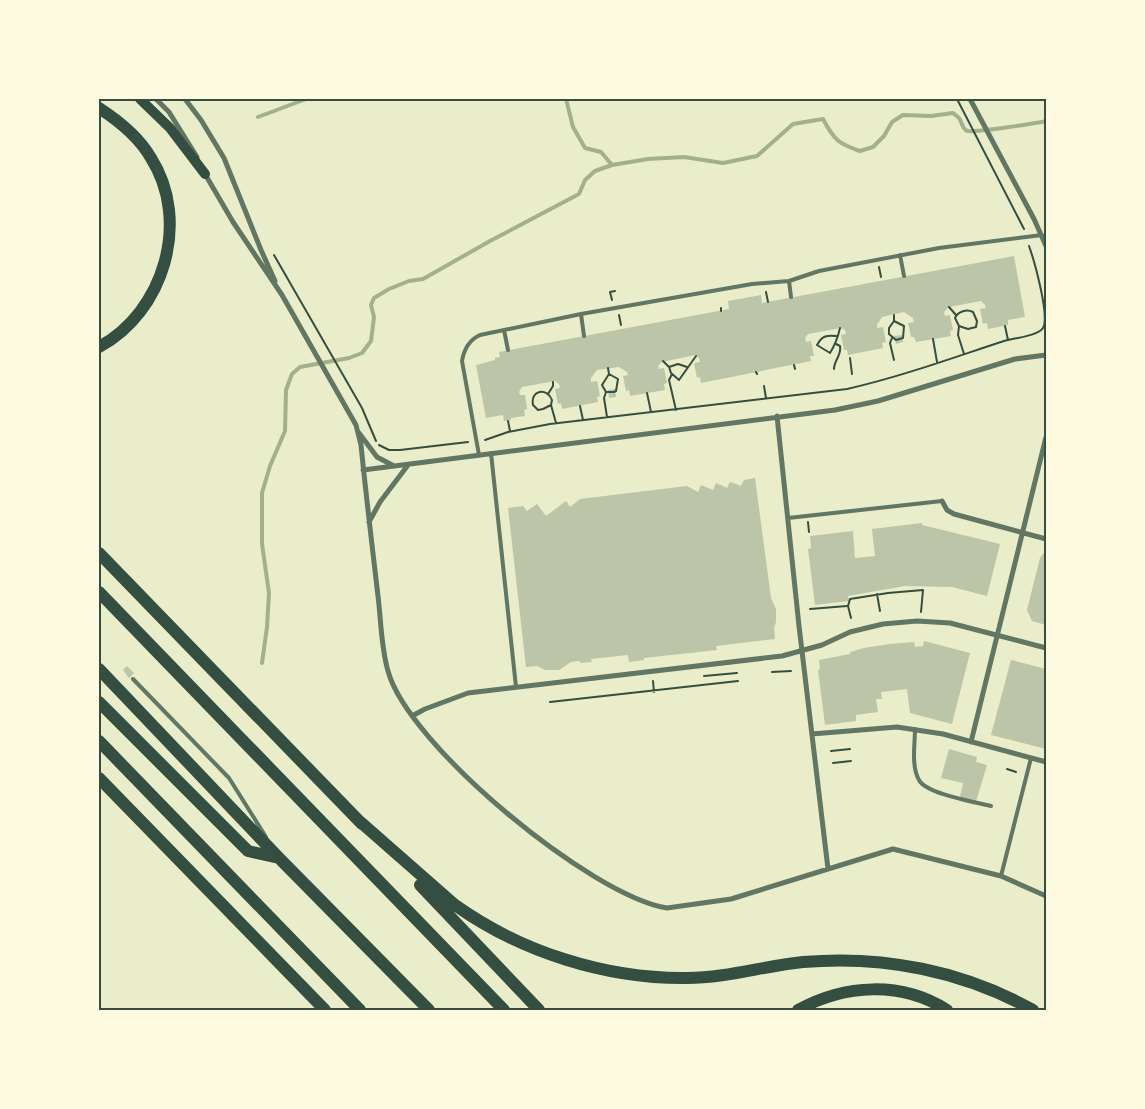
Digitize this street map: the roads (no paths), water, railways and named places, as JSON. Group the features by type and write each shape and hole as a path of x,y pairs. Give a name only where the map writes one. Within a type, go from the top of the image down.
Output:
{"highway":[{"path":"99,108 130,133 152,158 166,192 170,230 164,266 155,289 134,320 99,347"},
{"path":"99,552 539,1010"},
{"path":"99,592 504,1010"},
{"path":"99,669 279,858 429,1010"},
{"path":"99,702 248,850 279,858"},
{"path":"99,741 360,1010"},
{"path":"99,778 325,1010"},
{"path":"357,819 429,883 472,917 509,937 548,954 565,959 631,974 687,978 718,976 802,962 829,960 896,964 961,978 993,990 1033,1010"},
{"path":"798,1010 829,996 866,989 901,992 919,997 947,1010"}],"main road":[{"path":"140,99 170,128 205,174"}],"street":[{"path":"156,99 169,112 195,153 233,222 282,295 356,424 359,432 382,637 388,672 401,700 442,752 515,821 587,872 639,900 667,908 731,899 893,849 1001,876 1046,896"},
{"path":"185,99 201,120 224,158 261,250 282,295"},
{"path":"970,99 1046,246"},
{"path":"363,470 834,410 878,401 1015,359 1046,355"},
{"path":"777,416 828,869"},
{"path":"359,432 378,458 394,466"},
{"path":"971,742 1046,437"},
{"path":"369,522 380,502 408,464"},
{"path":"942,501 947,510 954,514 1046,539"},
{"path":"412,716 425,709 468,693 770,658 822,645 850,632 883,624 917,621 950,623 1046,648"},
{"path":"812,734 897,727 915,729 943,734 1046,762"}],"lane":[{"path":"479,455 463,367 463,356 466,347 475,337 485,333 752,284 789,282 819,271 939,248 1042,235"},
{"path":"900,255 904,276"},
{"path":"789,282 791,297"},
{"path":"581,314 584,336"},
{"path":"504,330 508,350"},
{"path":"492,453 516,687"},
{"path":"788,518 942,501"},
{"path":"133,679 229,778 279,858"},
{"path":"915,729 916,773 922,785 991,806"},
{"path":"1001,876 1031,758"}],"waterway":[{"path":"258,117 306,99"},
{"path":"566,99 573,127 585,148 601,152 612,165"},
{"path":"262,663 269,593 262,544 262,493 270,466 285,431 286,390 292,374 300,367 349,358 362,353 371,341 374,317 371,305 374,298 389,289 409,281 423,279 579,194 585,180 595,171 612,165 648,159 684,157 723,163 757,156 793,124 823,119 830,132 838,140 860,151 873,147 884,136 892,122 903,115 931,116 953,113 959,118 967,131 1005,128 1046,121"}]}
